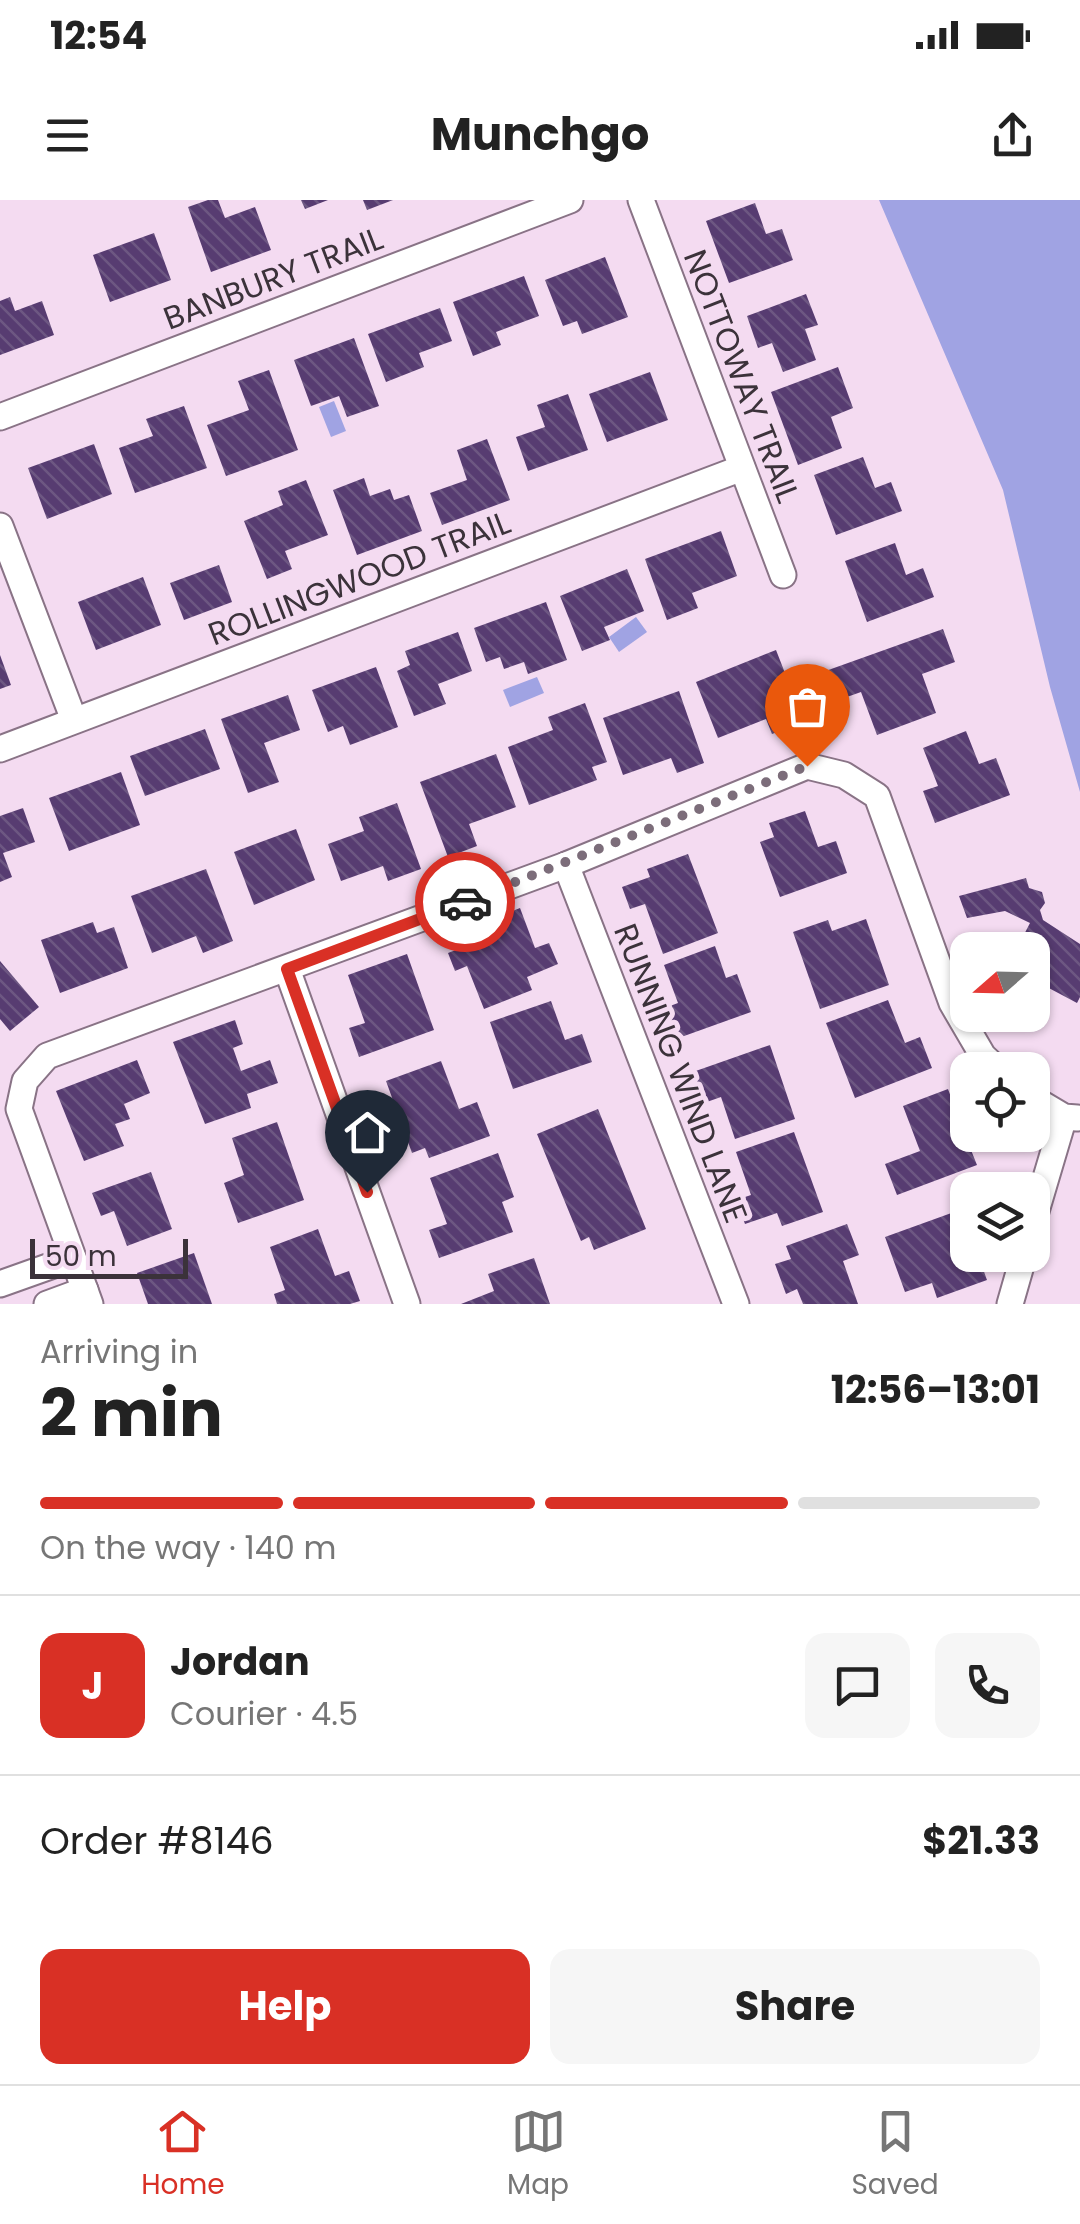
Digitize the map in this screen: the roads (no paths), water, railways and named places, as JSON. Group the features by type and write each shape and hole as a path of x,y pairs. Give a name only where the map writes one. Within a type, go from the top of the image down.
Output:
{"street":[{"name":"BANBURY TRAIL","path":"0,417 570,200"},
{"name":"NOTTOWAY TRAIL","path":"641,200 783,575"},
{"name":"ROLLINGWOOD TRAIL","path":"0,749 742,468"},
{"path":"0,526 74,720"},
{"path":"47,1304 87,1297 19,1109 25,1081 47,1056 566,865 807,766 844,774 877,796 952,1003 981,1052"},
{"name":"RUNNING WIND LANE","path":"566,865 736,1304"},
{"path":"287,969 407,1304"},
{"path":"1050,1177 1072,1118"},
{"path":"0,1284 73,1258"},
{"path":"1010,1304 1019,1272"}],"water":[{"path":"879,200 1080,200 1080,792 1050,687 1003,490"},
{"path":"334,401 346,431 331,437 319,407"},
{"path":"636,617 647,632 619,652 609,637"},
{"path":"537,677 544,693 510,707 503,690"}]}
